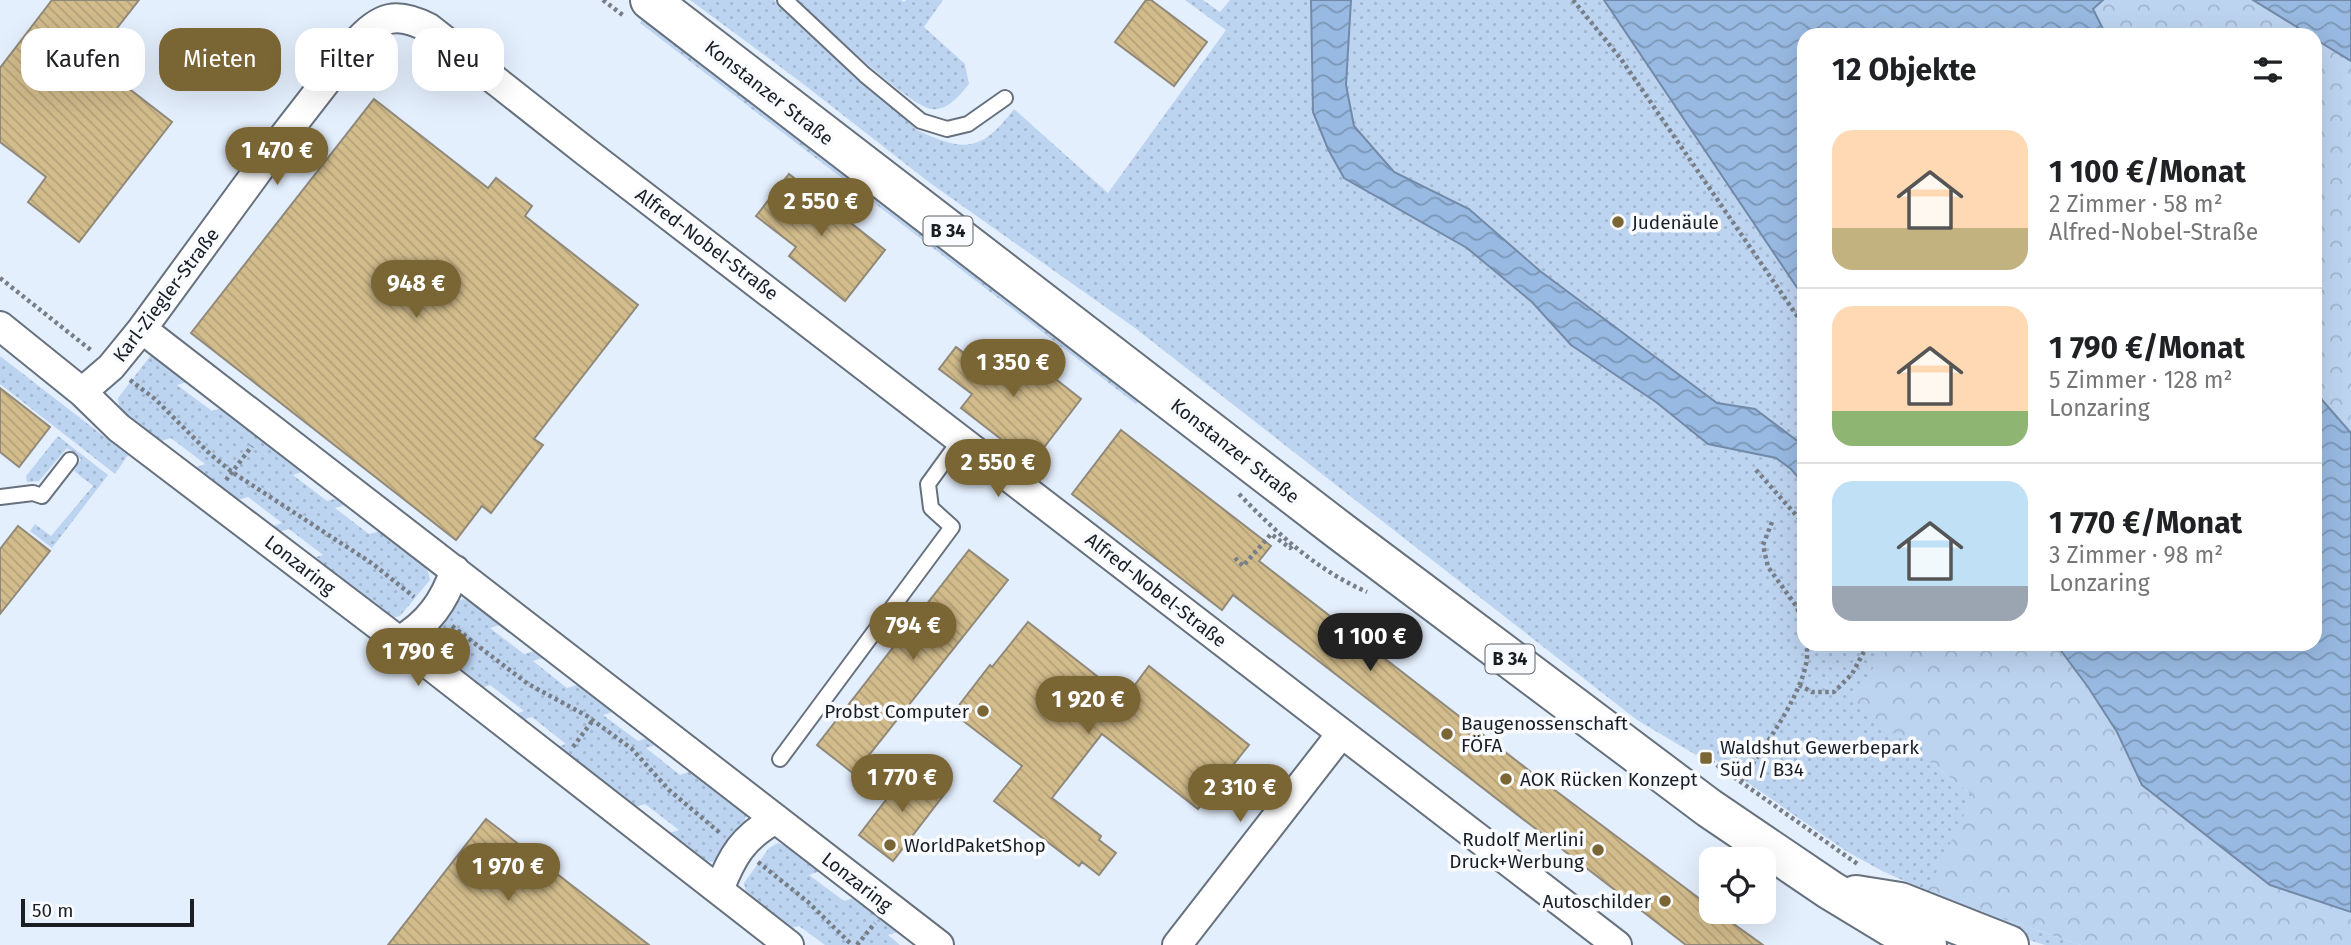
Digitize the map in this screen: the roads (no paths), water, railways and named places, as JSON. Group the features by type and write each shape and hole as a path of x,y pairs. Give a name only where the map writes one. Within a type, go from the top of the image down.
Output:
{"main road":[{"name":"Konstanzer Straße","path":"650,0 1340,531 1709,808 1830,890 1927,945"},
{"name":"Konstanzer Straße","path":"1830,890 1900,902 1994,943"}],"street":[{"name":"Karl-Ziegler-Straße","path":"82,392 111,366 142,329 356,43 371,27 391,18"},
{"name":"Alfred-Nobel-Straße","path":"391,18 411,18 429,28 1341,734 1603,941"},
{"path":"0,326 82,392"},
{"name":"Lonzaring","path":"142,329 939,945"},
{"name":"Lonzaring","path":"82,392 120,428 789,945"},
{"path":"399,641 417,631 434,612 448,590 455,570"},
{"path":"1177,945 1341,734"},
{"path":"719,890 727,868 740,848 756,830 776,819"}],"lane":[{"path":"785,0 866,75 921,121 947,129 968,124 1005,98"},
{"path":"780,759 952,527 931,508 928,484 960,440"},
{"path":"0,497 33,493 47,500 71,460"}],"water":[{"path":"1311,0 1351,0 1346,85 1354,126 1394,172 1469,209 1540,271 1717,403 1755,409 1797,441 1797,476 1776,458 1708,444 1656,402 1571,345 1532,302 1467,248 1344,178 1328,149 1313,112"},
{"path":"1604,0 2103,0 2093,9 2102,28 1797,28 1797,288"},
{"path":"2253,0 2351,0 2351,61 2322,43 2322,28 2299,28"},
{"path":"2322,400 2351,433 2351,912 2270,885 2142,785 2117,732 2061,651 2322,651"}],"place":[{"name":"Judenäule","path":"1618,222"},
{"name":"Probst Computer","path":"983,711"},
{"name":"Baugenossenschaft FÖFA","path":"1447,734"},
{"name":"Waldshut Gewerbepark Süd / B34","path":"1706,758"},
{"name":"AOK Rücken Konzept","path":"1506,779"},
{"name":"WorldPaketShop","path":"890,845"},
{"name":"Rudolf Merlini Druck+Werbung","path":"1598,850"},
{"name":"Autoschilder","path":"1665,901"}]}
